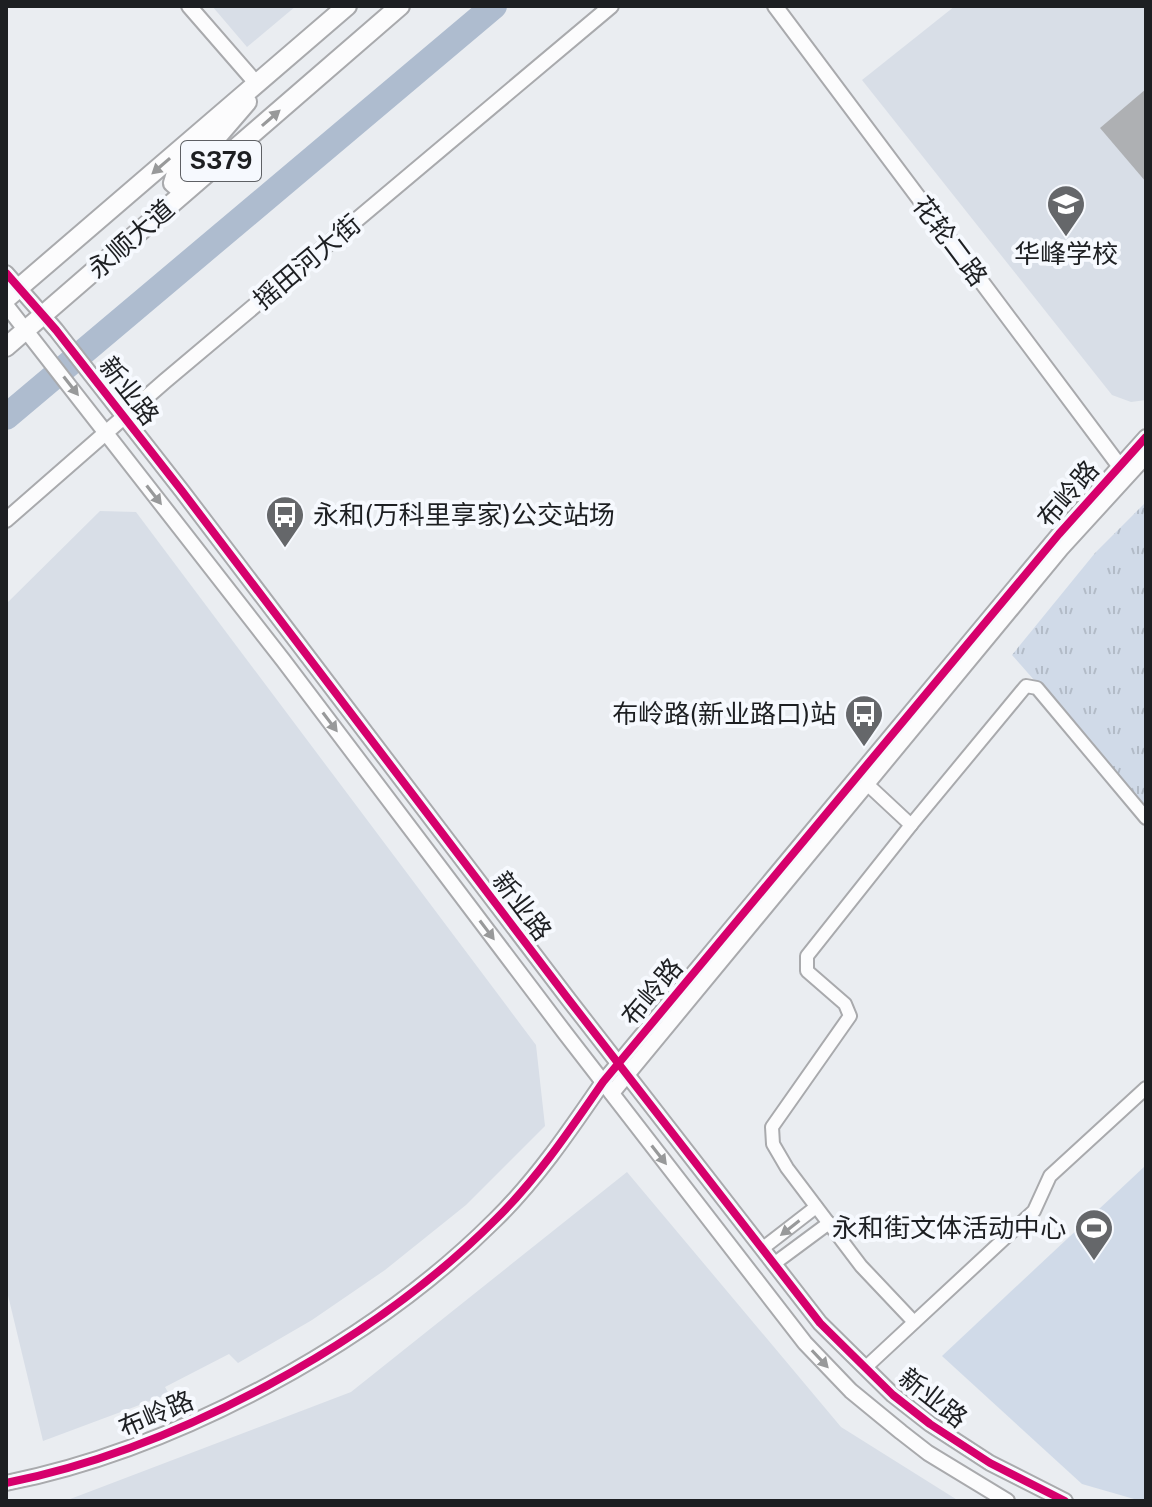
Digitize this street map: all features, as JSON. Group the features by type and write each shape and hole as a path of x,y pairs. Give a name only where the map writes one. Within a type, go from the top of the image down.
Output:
{"main road":[{"name":"永顺大道","path":"12,294 347,6"},
{"name":"永顺大道","path":"6,347 400,6"},
{"path":"195,183 180,189 173,183 176,173 210,145 236,117 264,77"}],"street":[{"path":"189,6 264,77"},
{"name":"摇田河大街","path":"6,520 120,412 611,6"},
{"name":"花轮二路","path":"775,6 1123,471"},
{"name":"新业路","path":"6,273 12,294 56,330 820,1323 893,1395 959,1444 1030,1485 1065,1501"},
{"name":"新业路","path":"6,305 290,669 759,1285 827,1367 928,1453 1007,1501"},
{"name":"布岭路","path":"6,1483 43,1476 130,1448 218,1409 336,1347 443,1269 497,1219 867,784 1061,549 1146,437"},
{"name":"布岭路","path":"623,1070 1059,534 1123,471 1146,456"},
{"path":"914,1322 861,1266 773,1144 772,1127 850,1016 845,1004 807,971 807,956 1026,686 1037,688 1146,818"},
{"path":"867,784 911,825"},
{"path":"865,1368 1034,1211 1050,1176 1146,1088"},
{"path":"763,1248 816,1207"},
{"path":"775,1263 829,1223"}],"shaded area":[{"path":"212,6 296,6 247,47"},
{"name":"华峰学校","path":"955,6 1146,6 1146,400 1131,402 1112,395 862,80"},
{"path":"100,511 136,512 536,1045 545,1126 466,1205 385,1270 312,1320 238,1363 229,1354 165,1387 169,1394 43,1441 6,1287 6,604"},
{"path":"627,1172 841,1427 959,1501 65,1501 351,1392"}],"green space":[{"path":"1146,502 1146,807 1012,655 1095,553"},
{"name":"永和街文体活动中心","path":"1145,1166 1146,1501 1141,1501 1082,1484 942,1356"}],"building":[{"path":"1146,89 1146,182 1100,128"}],"waterway":[{"path":"6,417 494,6"}],"cycle path":[{"path":"6,273 56,330 182,491 569,1000 820,1323 893,1395 930,1424 990,1463 1065,1501"},
{"path":"6,1483 71,1467 137,1445 268,1385 391,1308 446,1265 495,1220 539,1171 603,1082 1059,534 1146,437"}],"place":[{"name":"华峰学校","path":"1066,238"},
{"name":"永和(万科里享家)公交站场","path":"285,549"},
{"name":"布岭路(新业路口)站","path":"864,748"},
{"name":"永和街文体活动中心","path":"1094,1262"}]}
